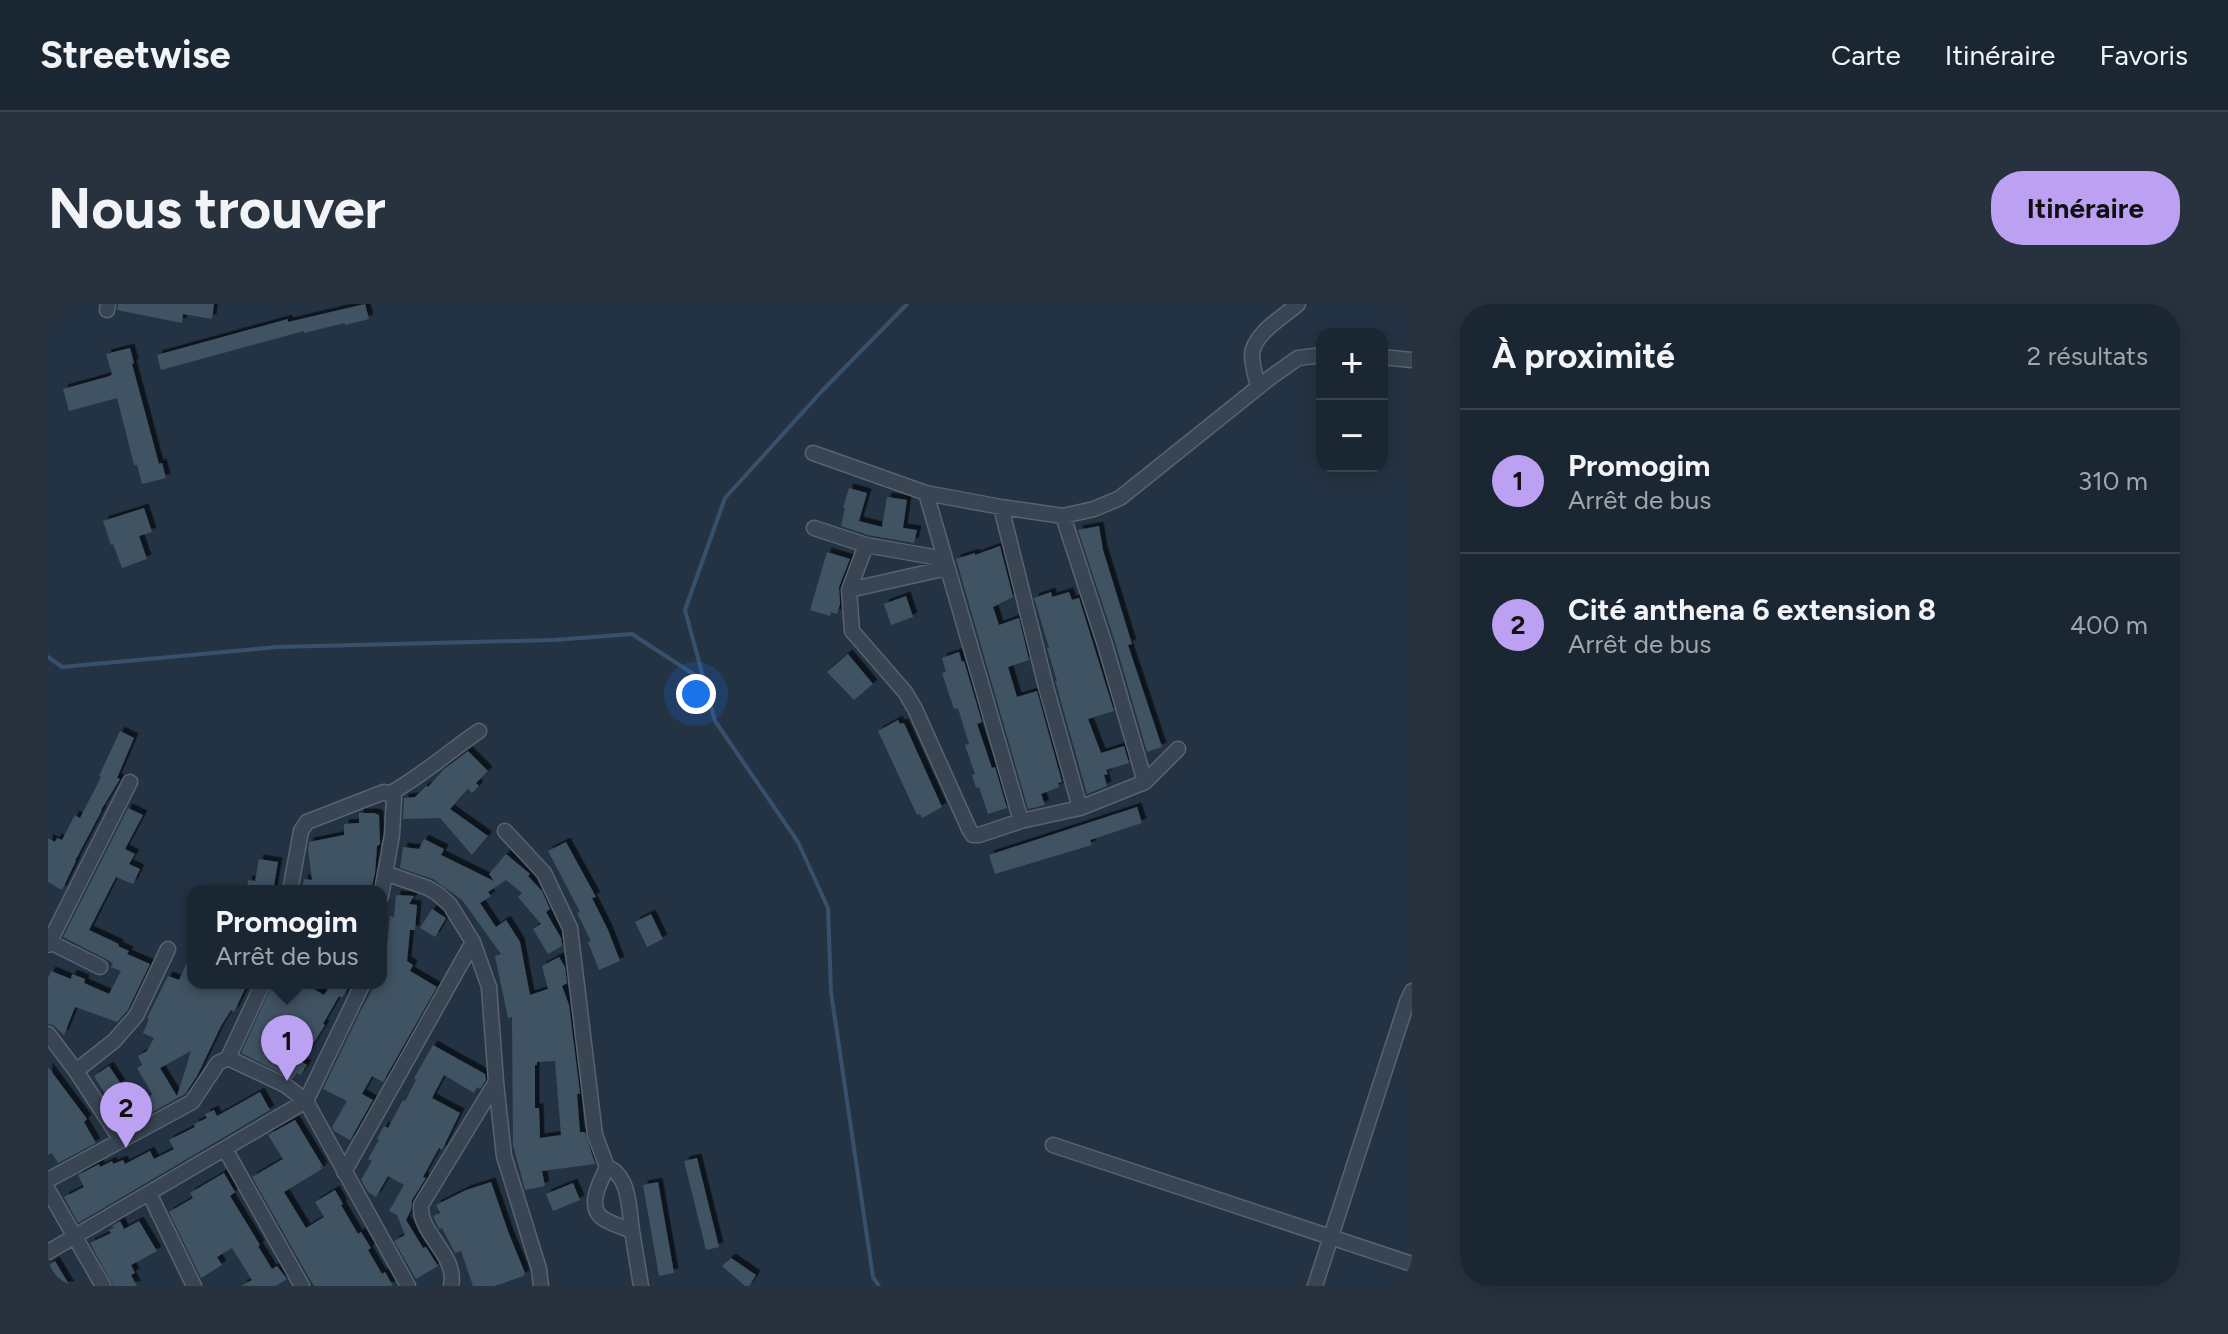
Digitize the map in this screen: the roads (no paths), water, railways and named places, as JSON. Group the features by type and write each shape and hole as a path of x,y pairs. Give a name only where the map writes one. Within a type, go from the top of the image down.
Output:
{"street":[{"path":"1258,387 1252,356 1255,346 1262,335 1298,304"},
{"path":"813,453 926,493 1063,516 1094,509 1120,498 1258,387 1298,358 1316,356"},
{"path":"1388,358 1412,360"},
{"path":"926,493 1021,821"},
{"path":"1001,507 1080,808"},
{"path":"1063,516 1145,782"},
{"path":"814,528 866,545 946,564"},
{"path":"866,545 849,590 852,631 905,692 973,835 1080,808 1145,782 1178,749"},
{"path":"849,590 946,564"},
{"path":"389,794 414,781 479,731"},
{"path":"100,967 49,943 130,782"},
{"path":"291,885 301,831 307,822 379,793 394,797 392,835 383,885"},
{"path":"505,831 544,873 570,928 595,1135 607,1167 596,1195 596,1207 601,1217 632,1231"},
{"path":"385,873 438,894 450,905 473,942 489,987 504,1156 539,1269 541,1286"},
{"path":"344,1172 473,942"},
{"path":"76,1071 114,1041 136,1016 168,949"},
{"path":"48,1180 192,1102 218,1063 228,1058 260,989"},
{"path":"48,1252 306,1101 360,989"},
{"path":"1315,1286 1412,991"},
{"path":"48,1034 121,1140"},
{"path":"228,1058 285,1085 306,1101 408,1286"},
{"path":"451,1286 452,1269 420,1216 421,1205 496,1082"},
{"path":"1053,1145 1412,1264"},
{"path":"225,1149 302,1286"},
{"path":"607,1167 615,1170 624,1183 641,1286"},
{"path":"48,1190 103,1286"},
{"path":"149,1193 194,1286"}],"waterway":[{"path":"879,1286 873,1277 831,992 828,908 798,842 715,721 685,610 725,498 822,391 907,304"},
{"path":"48,657 62,667 277,647 554,640 632,634 704,681"}],"place":[{"name":"Promogim","path":"287,1081"},
{"name":"Cité anthena 6 extension 8","path":"126,1148"}]}
